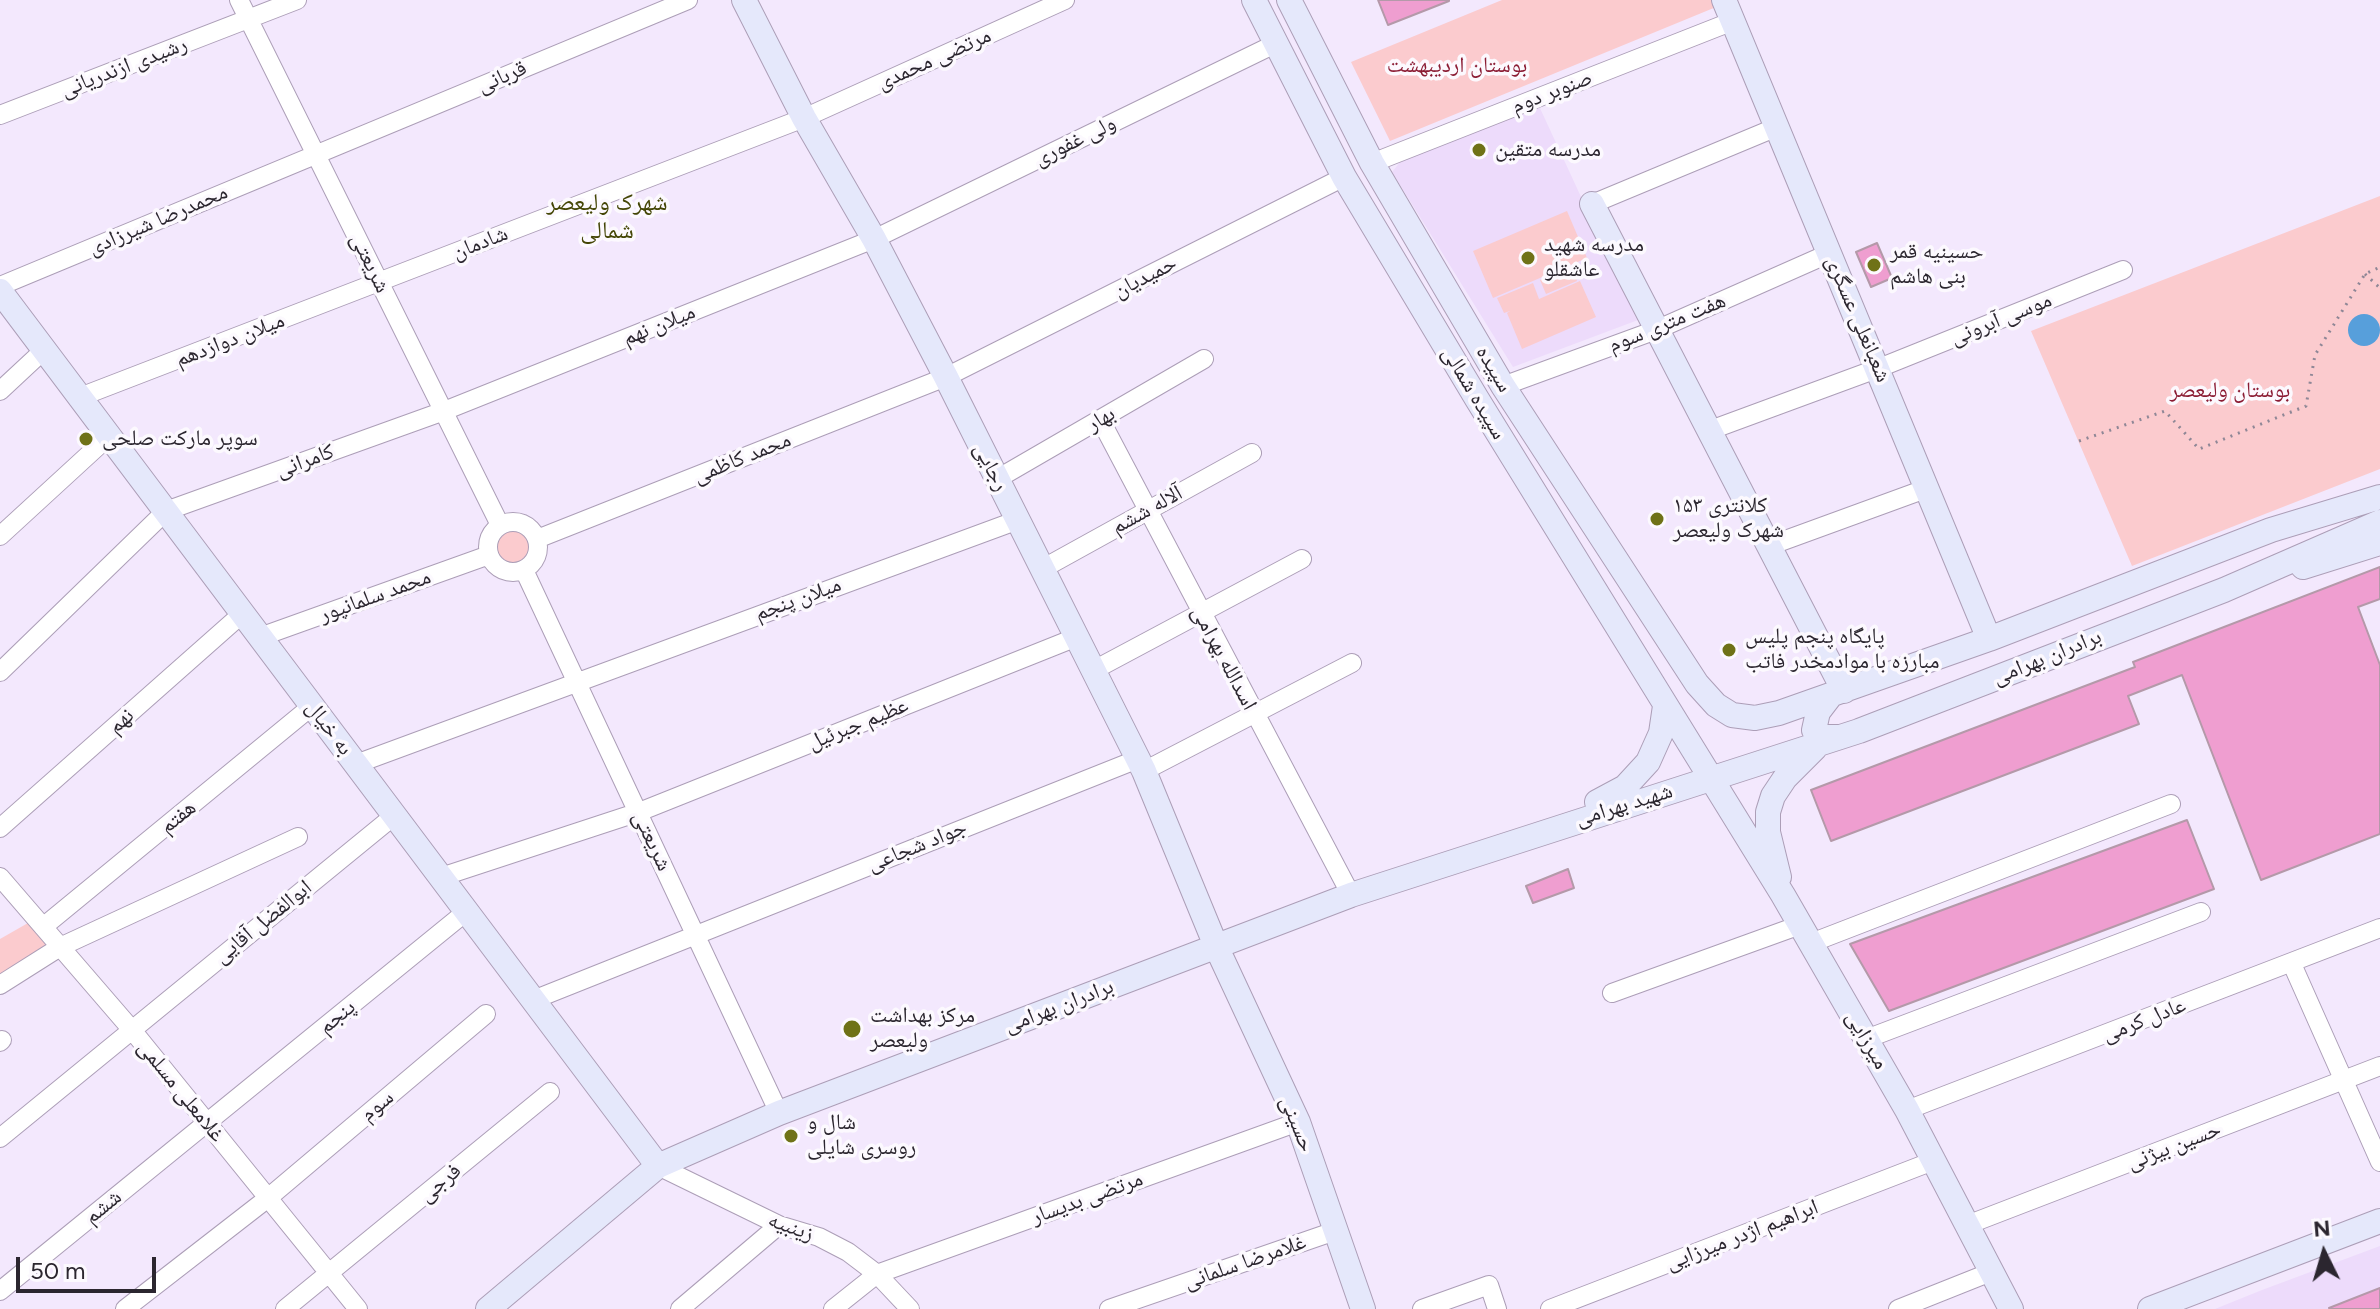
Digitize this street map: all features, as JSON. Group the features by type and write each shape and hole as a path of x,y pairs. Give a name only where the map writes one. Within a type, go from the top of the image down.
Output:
{"main road":[{"name":"رجایی","path":"744,0 804,118 874,239 1094,670 1141,765 1216,946"},
{"name":"سپیده شمالی","path":"1254,0 1344,177 1709,778"},
{"name":"سپیده","path":"1289,0 1372,163 1503,386 1697,684 1716,705 1732,715"},
{"name":"شعبانعلی عسگری","path":"1729,11 1989,639"},
{"path":"1592,204 1769,546 1837,693 1818,712 1814,730 1830,740"},
{"path":"1408,282 1434,268"},
{"name":"به خیال","path":"2,299 80,397 658,1166"},
{"path":"1516,462 1543,447"},
{"path":"2271,530 2380,480"},
{"name":"برادران بهرامی","path":"1732,715 1767,716 1837,693 1989,639 2271,530 2380,497"},
{"name":"برادران بهرامی","path":"1709,778 1830,740 2224,590 2380,522"},
{"path":"2224,590 2380,543"},
{"path":"1538,832 1625,787 1648,762 1661,733 1665,706"},
{"path":"1783,895 1768,832 1768,812 1773,796 1785,778 1830,740"},
{"name":"شهید بهرامی","path":"1538,832 1709,778"},
{"name":"میرزایی","path":"1709,778 1783,895 1907,1110 2011,1309"},
{"name":"برادران بهرامی","path":"488,1309 658,1166 779,1113 1216,946 1351,895 1538,832"},
{"name":"حسینی","path":"1216,946 1298,1122 1363,1309"},
{"path":"2150,1309 2380,1221"}],"street":[{"name":"شریعتی","path":"239,0 500,525"},
{"name":"رشیدی ازندریانی","path":"0,115 297,0"},
{"name":"قربانی","path":"316,154 688,0"},
{"name":"مرتضی محمدی","path":"804,118 1065,0"},
{"name":"صنوبر دوم","path":"1372,163 1729,11"},
{"name":"ولی غفوری","path":"874,239 1277,43"},
{"name":"شادمان","path":"380,282 804,118"},
{"path":"1592,204 1777,127"},
{"name":"محمدرضا شیرزادی","path":"2,299 316,154"},
{"name":"حمیدیان","path":"946,377 1344,177"},
{"name":"میلان نهم","path":"444,411 874,239"},
{"name":"هفت متری سوم","path":"1503,386 1656,330 1830,253"},
{"name":"موسی آبرونی","path":"1708,431 1879,368 2123,270"},
{"name":"میلان دوازدهم","path":"80,397 380,282"},
{"path":"0,391 44,350"},
{"name":"بهار","path":"997,479 1204,359"},
{"name":"محمد کاظمی","path":"537,539 946,377"},
{"name":"کامرانی","path":"166,511 444,411"},
{"name":"اسدالله بهرامی","path":"1100,419 1351,895"},
{"path":"0,536 109,436"},
{"name":"آلاله ششم","path":"1042,569 1252,453"},
{"path":"1769,546 1928,488"},
{"path":"0,672 166,511"},
{"name":"میلان پنجم","path":"356,764 578,679 1018,520"},
{"path":"509,522 526,525 537,539 535,561 524,570 507,572 489,555 489,538 500,525 509,522"},
{"name":"محمد سلمانپور","path":"260,637 489,555"},
{"path":"1094,670 1302,559"},
{"name":"شریعتی","path":"524,570 578,679 779,1113"},
{"name":"نهم","path":"0,828 243,613"},
{"name":"عظیم جبرئیل","path":"441,877 639,812 1077,637"},
{"name":"جواد شجاعی","path":"533,1000 695,934 1141,765 1253,714 1352,663"},
{"name":"هفتم","path":"43,927 312,706"},
{"path":"1612,993 1806,934 2171,804"},
{"name":"ابوالفضل آقایی","path":"132,1030 395,815"},
{"path":"0,985 60,947 298,837"},
{"name":"غلامعلی مسلمی","path":"0,877 132,1030 358,1309"},
{"name":"پنجم","path":"207,1122 467,911"},
{"path":"1866,1039 2201,912"},
{"name":"عادل کرمی","path":"1907,1110 2380,928"},
{"path":"2292,964 2380,1162"},
{"name":"سوم","path":"125,1309 268,1198 486,1014"},
{"path":"0,1138 132,1030"},
{"name":"حسین بیژنی","path":"1967,1225 2380,1066"},
{"name":"فرجی","path":"285,1309 550,1092"},
{"name":"ششم","path":"0,1291 207,1122"},
{"name":"مرتضی بدیسار","path":"833,1309 877,1274 1298,1122"},
{"name":"ابراهیم اژدر میرزایی","path":"1550,1309 1933,1161"},
{"name":"زینبیه","path":"658,1166 779,1225 819,1237 848,1252 877,1274 910,1309"},
{"path":"680,1309 779,1225"},
{"name":"غلامرضا سلمانی","path":"1109,1309 1335,1231"},
{"path":"1898,1309 1991,1272"},
{"path":"1422,1309 1489,1285 1497,1309"}],"path":[{"path":"2079,441 2165,411 2199,449 2306,406 2315,355 2365,274 2380,267"},
{"path":"2365,274 2380,288"}],"shaded area":[{"name":"مدرسه شهید عاشقلو","path":"1539,106 1638,320 1513,367 1392,172 1401,161"},
{"path":"2380,1246 2380,1309 2215,1309 2262,1290"}],"green space":[{"name":"بوستان اردیبهشت","path":"1502,0 1719,0 1721,5 1390,141 1351,62"},
{"name":"بوستان ولیعصر","path":"2380,196 2380,469 2132,566 2031,331"},
{"path":"1567,211 1587,258 1493,298 1473,251"},
{"path":"1572,267 1577,281 1546,294 1540,280"},
{"path":"1580,281 1596,317 1522,349 1507,313 1510,311 1504,313 1497,298 1533,283 1539,299"},
{"path":"514,525 529,532 536,547 529,562 514,569 499,562 492,547 499,532"},
{"path":"35,919 56,941 0,974 0,939"}],"water":[{"path":"2364,314 2376,318 2380,330 2376,342 2364,346 2352,342 2348,330 2352,318"}],"building":[{"path":"1378,0 1449,0 1449,1 1388,25"},
{"name":"حسینیه قمر بنی هاشم","path":"1877,243 1892,278 1871,287 1856,252"},
{"path":"2380,567 2380,599 2358,607 2380,665 2380,834 2261,880 2182,675 2128,696 2139,724 1831,841 1811,790 2135,667 2133,662"},
{"path":"2187,820 2214,889 1889,1011 1850,944"},
{"path":"1568,869 1574,888 1533,903 1526,886"},
{"path":"2380,1288 2380,1309 2329,1308"}],"place":[{"name":"مدرسه متقین","path":"1479,150"},
{"name":"مدرسه شهید عاشقلو","path":"1528,258"},
{"name":"حسینیه قمر بنی هاشم","path":"1874,265"},
{"name":"سوپر مارکت صلحی","path":"86,439"},
{"name":"کلانتری ۱۵۳ شهرک ولیعصر","path":"1657,519"},
{"name":"پایگاه پنجم پلیس مبارزه با موادمخدر فاتب","path":"1729,650"},
{"name":"مرکز بهداشت ولیعصر","path":"852,1029"},
{"name":"شال و روسری شایلی","path":"791,1136"}],"district":[{"name":"شهرک ولیعصر شمالی","path":"607,217"}]}
